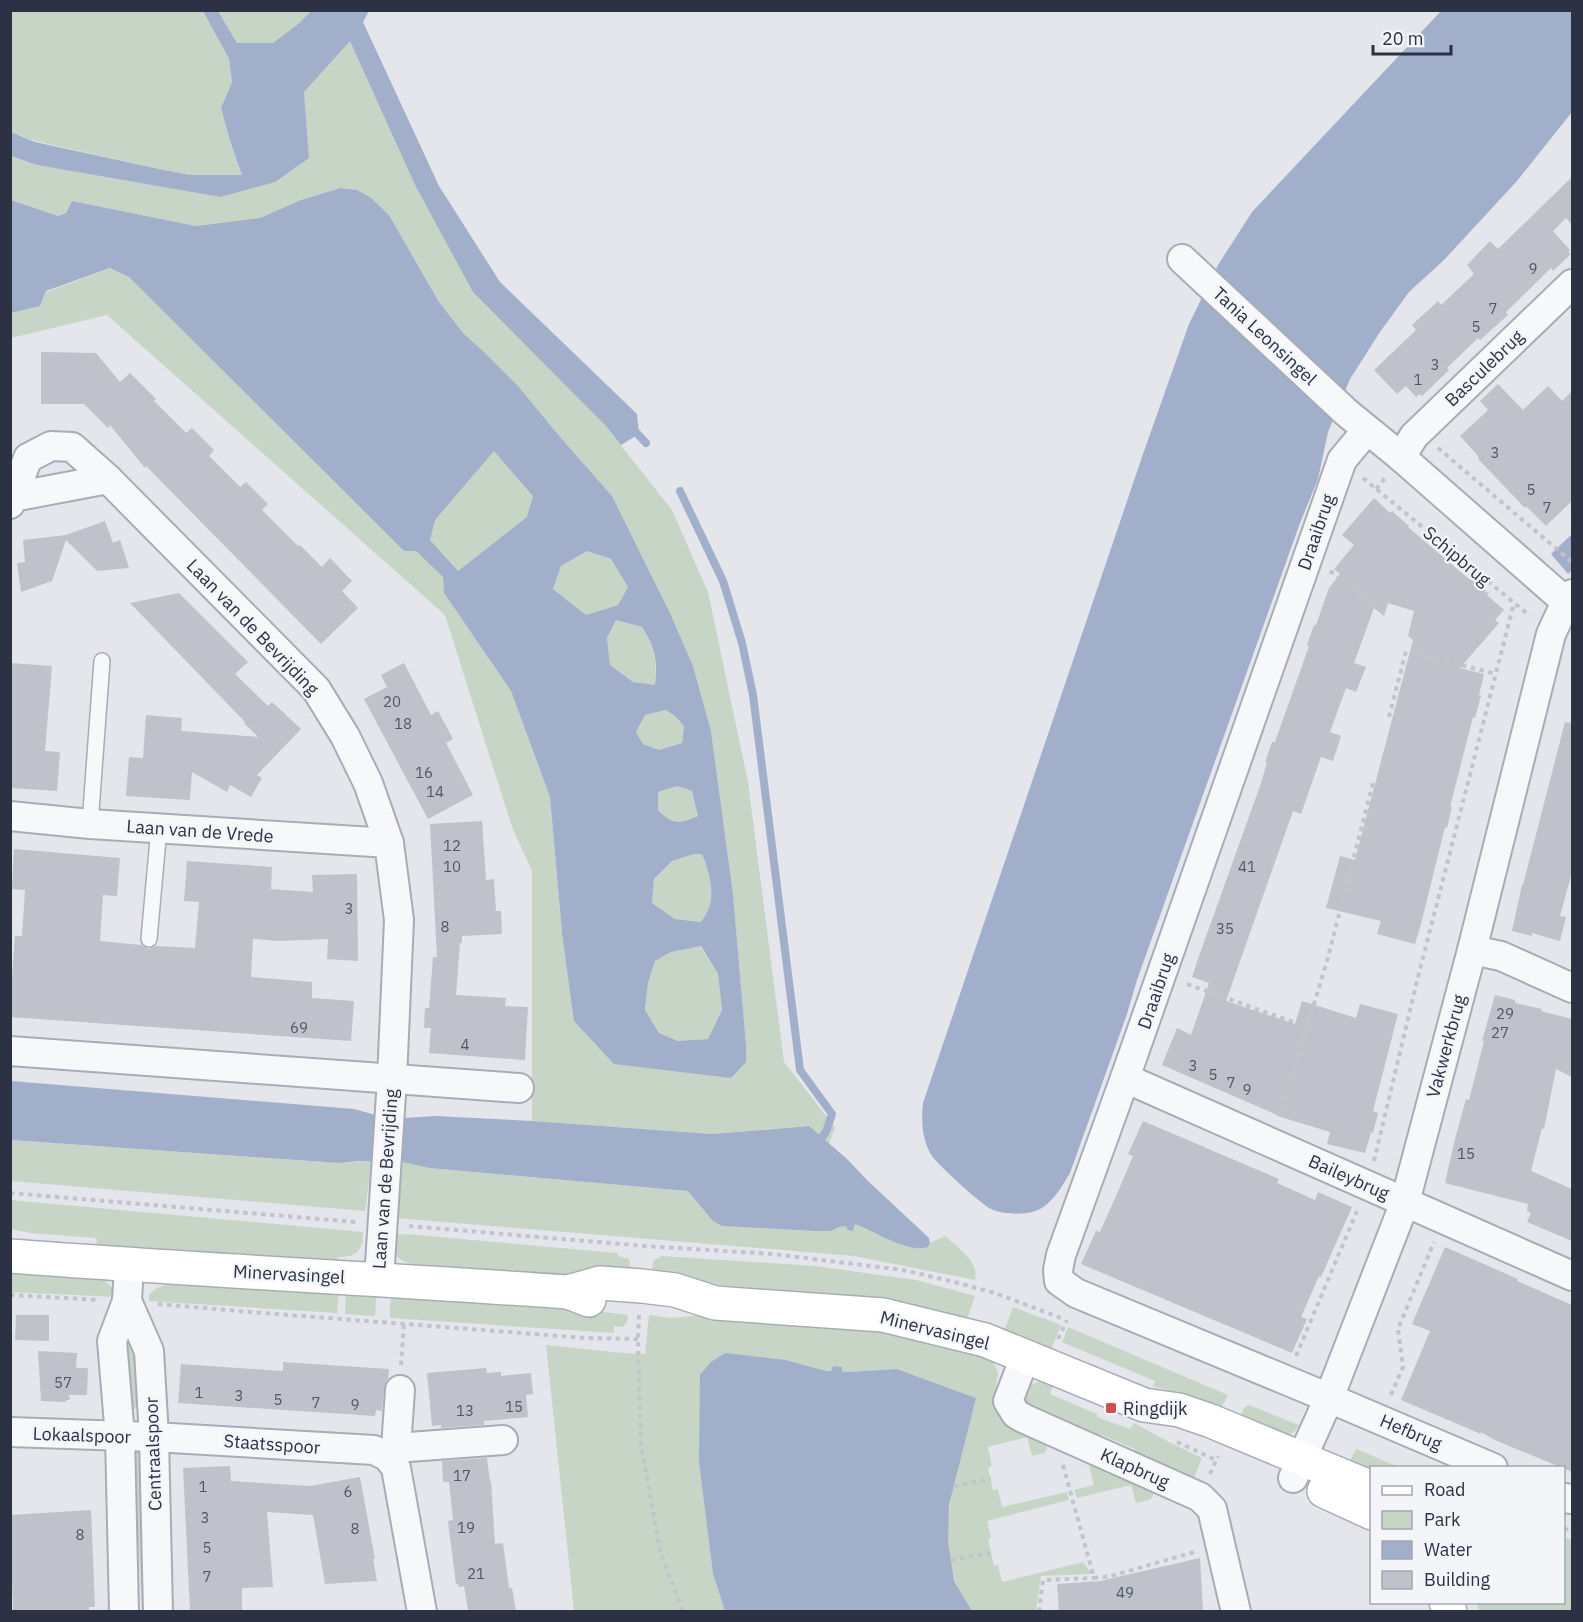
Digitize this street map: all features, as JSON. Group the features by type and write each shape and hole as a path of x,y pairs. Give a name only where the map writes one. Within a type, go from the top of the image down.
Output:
{"street":[{"name":"Tania Leonsingel","path":"1190,266 1357,421"},
{"name":"Basculebrug","path":"1401,457 1414,436 1572,284"},
{"name":"Schipbrug","path":"1357,421 1570,601"},
{"name":"Draaibrug","path":"1329,1398 1076,1293 1059,1281 1058,1270 1061,1255 1357,421"},
{"name":"Laan van de Bevrijding","path":"12,500 28,458 51,446 72,447 108,479 316,689 345,736 368,783 389,843 399,920 379,1279"},
{"name":"Laan van de Bevrijding","path":"12,500 108,479"},
{"name":"Vakwerkbrug","path":"1297,1468 1329,1398 1405,1202 1472,950 1551,634 1570,601"},
{"name":"Laan van de Vrede","path":"10,816 90,824 389,843"},
{"path":"1472,950 1501,956 1572,988"},
{"name":"Laan van de Bevrijding","path":"10,1051 391,1089 519,1088"},
{"name":"Baileybrug","path":"1125,1078 1572,1276"},
{"name":"Minervasingel","path":"10,1256 568,1292 600,1283 675,1290 715,1303 883,1315 973,1337 1144,1405 1171,1426 1297,1468 1370,1488"},
{"name":"Centraalspoor","path":"124,1611 120,1437 112,1341 127,1301 129,1265"},
{"name":"Centraalspoor","path":"127,1301 149,1352 154,1437 158,1611"},
{"name":"Klapbrug","path":"1025,1357 1008,1401 1016,1414 1200,1497 1212,1509 1236,1611"},
{"path":"399,1389 392,1452 423,1611"},
{"name":"Hefbrug","path":"1329,1398 1491,1466"},
{"name":"Lokaalspoor","path":"10,1432 154,1437"},
{"name":"Staatsspoor","path":"154,1437 392,1452 502,1440"},
{"name":"Minervasingel","path":"1297,1468 1370,1512"}],"lane":[{"path":"90,824 102,661"},
{"path":"149,939 159,828"}],"path":[{"path":"1418,432 1572,562"},
{"name":"Schipbrug","path":"1342,460 1551,634"},
{"path":"1308,554 1385,614"},
{"path":"1285,1380 1368,1186 1417,981 1514,603"},
{"path":"1389,717 1406,651 1496,674"},
{"path":"1272,1143 1328,958 1373,783"},
{"path":"1161,975 1307,1027"},
{"path":"10,1193 382,1224"},
{"path":"1380,1419 1403,1367 1398,1329 1444,1219"},
{"path":"10,1295 127,1301 586,1338 638,1339 641,1445 660,1551 683,1611"},
{"path":"399,1389 404,1323"},
{"path":"1061,1459 1094,1578"},
{"path":"954,1485 991,1479"},
{"path":"1039,1611 1043,1581 1111,1575 1221,1545"},
{"path":"951,1560 991,1553"}],"green space":[{"path":"10,11 203,11 229,59 232,82 221,108 242,175 190,175 35,141 11,132"},
{"path":"218,11 311,11 273,43 237,43"},
{"path":"350,40 415,185 672,510 708,592 748,782 784,1062 835,1127 829,1144 808,1126 712,1134 532,1121 532,871 512,827 445,615 107,315 11,338 11,313 40,306 46,292 111,268 129,277 404,551 416,551 443,577 444,593 511,691 550,797 562,933 614,1064 746,1045 733,894 711,731 693,666 670,613 612,496 518,386 464,334 439,302 389,215 370,197 357,190 340,188 301,200 260,218 196,226 72,201 66,213 58,216 11,200 10,156 37,165 220,197 309,158 304,92"},
{"path":"494,450 534,496 528,517 458,571 430,540 434,520"},
{"path":"587,551 611,559 628,587 618,605 586,615 553,589 561,566"},
{"path":"616,620 642,627 654,655 655,686 633,682 610,665 607,638"},
{"path":"666,710 684,726 682,743 659,750 643,744 636,732 645,715"},
{"path":"677,786 692,791 698,816 676,822 668,819 658,810 658,792"},
{"path":"694,854 702,854 711,885 709,906 701,922 675,919 652,903 654,879 672,861"},
{"path":"700,946 718,974 722,1010 708,1039 678,1041 659,1033 645,1011 648,983 655,961 671,952"},
{"path":"10,1140 339,1163 372,1161 365,1211 11,1181"},
{"path":"397,1162 429,1168 689,1191 713,1221 722,1226 831,1231 847,1226 853,1231 855,1224 928,1247 930,1243 945,1236 971,1261 976,1273 975,1280 854,1256 396,1218"},
{"path":"10,1200 363,1232 363,1239 358,1252 350,1256 338,1257 337,1262 97,1245 96,1238 31,1233 11,1229"},
{"path":"406,1234 618,1253 618,1256 629,1259 632,1275 564,1275 424,1267 406,1262 395,1254 396,1235"},
{"path":"662,1256 815,1266 916,1280 975,1296 966,1322 873,1302 651,1277 653,1261"},
{"path":"10,1267 87,1271 88,1278 104,1280 114,1289 115,1297 11,1292"},
{"path":"181,1280 339,1288 337,1313 149,1301 149,1295 156,1289 167,1285 180,1286"},
{"path":"346,1289 377,1291 375,1316 345,1314"},
{"path":"392,1292 543,1304 628,1315 627,1323 622,1327 614,1326 614,1333 390,1318"},
{"path":"1013,1307 1061,1325 1050,1352 1003,1334"},
{"path":"649,1315 671,1318 704,1315 839,1324 905,1336 979,1354 993,1362 998,1374 995,1404 1001,1417 1006,1423 1047,1443 1044,1453 1032,1456 1027,1437 988,1447 992,1466 988,1468 993,1490 998,1489 1002,1507 1067,1492 1069,1500 987,1521 994,1566 998,1565 1002,1582 1083,1562 1092,1574 1041,1576 1036,1611 972,1611 954,1579 949,1557 948,1534 953,1488 976,1398 897,1369 846,1372 842,1371 842,1367 833,1366 831,1371 826,1371 786,1360 699,1463 713,1574 725,1611 574,1611 546,1345 645,1354"},
{"path":"1068,1327 1228,1395 1221,1408 1153,1386 1155,1381 1062,1342"},
{"path":"125,1345 137,1345 144,1408 124,1409"},
{"path":"1042,1381 1054,1382 1050,1394 1097,1414 1097,1417 1130,1429 1134,1423 1202,1458 1192,1483 1132,1457 1135,1449 1102,1435 1098,1442 1023,1404 1028,1388"},
{"path":"1249,1405 1299,1425 1294,1432 1280,1436 1238,1423 1244,1408"},
{"path":"1356,1449 1397,1466 1370,1466 1370,1474 1350,1461"},
{"path":"126,1452 143,1452 150,1611 142,1611 135,1478 126,1470"},
{"path":"1089,1466 1098,1466 1149,1487 1153,1491 1153,1496 1149,1500 1136,1503 1131,1485 1077,1498 1074,1490 1094,1485"},
{"path":"1565,1537 1572,1540 1572,1611 1480,1611 1476,1604 1565,1604"}],"water":[{"path":"203,11 218,11 237,43 273,43 311,11 369,11 363,22 439,186 500,282 637,414 639,434 621,445 605,425 473,292 415,185 350,41 304,92 309,158 275,182 220,197 37,165 11,156 11,132 35,142 190,175 242,175 221,108 232,82 229,59"},
{"path":"1441,11 1572,11 1572,112 1517,181 1444,260 1409,292 1350,379 1328,432 1318,479 1300,523 1070,1173 1054,1197 1038,1210 1017,1214 995,1211 970,1193 932,1156 923,1130 923,1103 1189,324 1218,265 1252,212"},
{"path":"340,188 357,190 370,197 389,215 439,302 464,334 518,386 612,496 670,613 693,666 711,731 733,894 746,1062 731,1078 614,1064 574,1021 562,933 550,797 511,691 444,593 443,577 416,551 404,551 129,277 110,268 46,291 40,306 11,313 11,200 58,216 66,213 72,201 196,226 260,218 301,200","holes":["494,451 533,496 527,517 458,571 430,540 435,520","587,551 611,559 628,587 618,605 586,615 553,589 561,566","616,620 642,627 654,655 655,685 633,682 610,665 607,638","666,710 684,726 682,743 659,750 643,744 636,732 645,715","677,786 692,791 698,816 676,822 658,810 658,792","694,854 702,854 711,885 711,898 701,922 675,919 652,903 654,879 672,861","701,946 718,974 722,1010 708,1039 678,1041 659,1033 645,1010 648,983 655,961 671,952"]},
{"path":"1572,534 1572,570 1568,574 1551,554"},
{"path":"11,1081 354,1109 405,1118 435,1116 532,1121 712,1134 809,1126 847,1159 929,1238 930,1243 928,1247 920,1248 902,1245 855,1224 853,1231 848,1230 846,1226 831,1231 815,1231 722,1226 713,1221 688,1191 429,1168 402,1162 339,1163 11,1140"},
{"path":"725,1353 786,1360 826,1371 831,1371 833,1366 842,1367 842,1371 846,1372 897,1369 976,1398 949,1505 948,1542 954,1581 972,1611 725,1611 713,1574 699,1463 700,1375 711,1362"}],"building":[{"path":"1572,177 1572,225 1566,218 1553,231 1571,254 1553,271 1551,268 1506,312 1508,315 1480,340 1478,338 1422,396 1420,394 1416,397 1406,386 1397,394 1374,370 1416,330 1412,325 1438,301 1441,305 1474,274 1467,265 1490,241 1498,249"},
{"path":"41,352 96,353 120,382 130,373 186,433 192,428 214,450 209,456 240,487 246,482 268,504 262,510 298,546 300,545 322,567 330,558 352,581 342,591 358,608 321,644 146,466 145,468 110,425 108,428 84,404 41,404"},
{"path":"1498,384 1523,410 1548,386 1562,401 1572,391 1572,501 1546,526 1526,506 1525,508 1478,459 1479,457 1460,436 1488,410 1480,401"},
{"path":"1374,498 1489,594 1487,595 1504,610 1495,620 1499,623 1460,668 1484,674 1479,695 1481,696 1475,718 1473,717 1450,807 1452,807 1447,828 1445,827 1421,924 1415,944 1377,934 1381,921 1326,908 1340,856 1355,860 1413,640 1408,636 1414,611 1388,603 1384,616 1374,608 1354,663 1366,667 1356,692 1346,688 1330,732 1341,736 1333,761 1321,757 1301,814 1293,811 1226,1001 1295,1024 1302,1001 1356,1018 1360,1004 1398,1014 1373,1111 1378,1113 1365,1153 1327,1144 1330,1132 1284,1118 1162,1065 1177,1028 1191,1035 1209,983 1192,977 1260,786 1272,742 1275,742 1309,646 1307,645 1314,625 1316,625 1329,588 1340,574 1334,569 1354,545 1342,535"},
{"path":"105,521 113,543 120,540 129,568 97,571 66,540 52,581 21,592 17,563 25,562 23,540 66,535"},
{"path":"179,593 248,662 235,674 268,706 272,702 301,729 257,775 262,778 251,797 230,785 227,792 192,772 190,800 126,796 129,757 143,758 146,715 182,718 181,731 258,737 130,603"},
{"path":"10,663 52,666 45,751 60,752 57,791 10,788"},
{"path":"404,663 431,715 438,711 453,739 446,743 473,795 428,819 364,699 387,687 381,675"},
{"path":"1565,722 1572,723 1572,872 1560,916 1566,917 1560,941 1532,933 1532,936 1512,931"},
{"path":"482,821 486,880 494,879 496,911 501,911 502,934 462,936 456,995 506,998 505,1006 528,1007 525,1060 429,1053 431,1028 424,1028 425,1008 429,1008 433,957 437,957 430,824"},
{"path":"14,849 120,858 117,896 103,895 100,941 141,945 149,949 156,946 195,948 199,902 184,901 187,861 272,867 271,889 313,892 312,875 357,874 358,961 327,959 328,939 278,941 253,939 251,977 312,982 312,998 354,1001 351,1041 10,1017 10,978 12,978 15,936 22,936 25,890 12,889"},
{"path":"1495,995 1572,1019 1572,1077 1556,1069 1544,1129 1542,1128 1531,1171 1572,1189 1572,1241 1527,1222 1531,1213 1527,1211 1528,1204 1445,1183 1466,1099 1469,1100"},
{"path":"1143,1121 1279,1179 1277,1183 1315,1200 1318,1192 1352,1207 1301,1317 1307,1319 1292,1353 1081,1264 1096,1231 1100,1232 1123,1180 1133,1156 1128,1154"},
{"path":"1445,1247 1572,1305 1572,1472 1565,1469 1565,1466 1558,1466 1401,1400 1430,1331 1412,1324"},
{"path":"16,1315 49,1315 49,1341 15,1340"},
{"path":"38,1351 77,1353 76,1368 88,1368 87,1395 69,1395 70,1400 66,1402 41,1401"},
{"path":"283,1362 389,1369 382,1411 376,1410 375,1416 178,1403 181,1364 283,1371"},
{"path":"486,1368 487,1373 501,1372 501,1376 531,1373 533,1394 526,1395 528,1417 484,1421 484,1425 441,1428 441,1425 432,1426 427,1373"},
{"path":"487,1458 491,1481 495,1544 503,1543 509,1588 512,1588 516,1611 468,1611 464,1586 459,1587 456,1584 448,1521 453,1520 449,1482 443,1482 442,1461"},
{"path":"230,1466 231,1481 310,1486 360,1477 377,1581 325,1584 313,1515 267,1512 273,1587 242,1588 242,1611 190,1611 183,1468"},
{"path":"91,1510 95,1607 89,1607 89,1611 13,1611 10,1515"},
{"path":"1200,1558 1203,1611 1059,1611 1057,1584 1100,1581"}],"waterway":[{"path":"631,427 646,443"},
{"path":"680,491 723,581 742,643 753,695 800,1070 832,1114 826,1132 816,1144"}],"place":[{"name":"Ringdijk","path":"1111,1408"}]}
